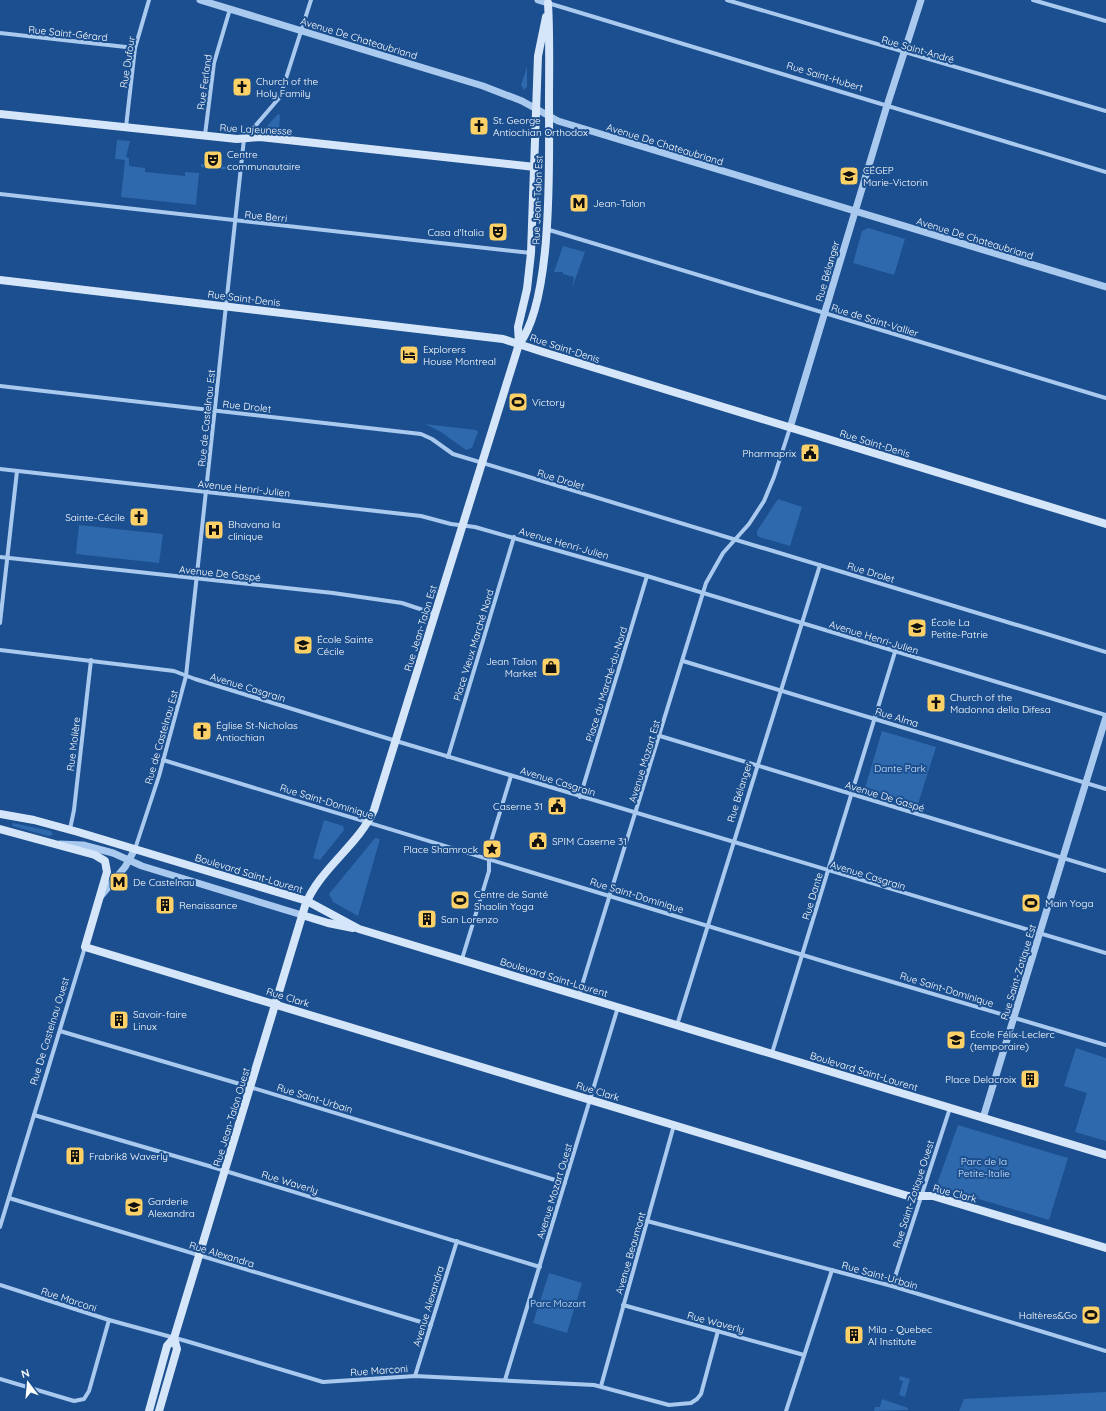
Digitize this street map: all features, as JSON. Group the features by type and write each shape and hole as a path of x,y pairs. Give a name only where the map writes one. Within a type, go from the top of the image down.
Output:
{"main road":[{"name":"Rue Jean-Talon Est","path":"520,344 518,327 527,289 531,253 538,56 548,2"},
{"name":"Rue Jean-Talon Est","path":"307,901 313,890 367,822 374,810 520,344 527,334 540,289 546,229 550,57 548,2"},
{"name":"Rue Lajeunesse","path":"0,114 244,139 260,137 535,167"},
{"name":"Rue Saint-Denis","path":"0,280 481,335 503,339 1106,524"},
{"name":"Boulevard Saint-Laurent","path":"0,814 70,829 307,901 359,929 1106,1155"},
{"path":"0,829 95,854 105,861 107,872 100,898"},
{"name":"Rue De Castelnau Ouest","path":"85,947 100,898"},
{"name":"Rue Jean-Talon Ouest","path":"149,1411 167,1346 174,1338 307,901"},
{"path":"302,915 328,923 359,929"},
{"name":"Rue Clark","path":"85,947 908,1196 933,1196 1106,1248"},
{"name":"Rue Jean-Talon Ouest","path":"160,1411 177,1349 174,1338"}],"street":[{"name":"Rue Dufour","path":"126,127 135,48 149,0"},
{"name":"Avenue De Chateaubriand","path":"200,0 483,86 522,101 558,121 1106,288"},
{"path":"244,139 280,97 311,0"},
{"name":"Rue Saint-Hubert","path":"538,0 1106,172"},
{"name":"Rue Saint-André","path":"727,0 1106,111"},
{"name":"Rue Bélanger","path":"735,539 752,520 769,492 921,0"},
{"path":"1033,0 1106,21"},
{"name":"Rue Ferland","path":"205,135 214,63 230,9"},
{"name":"Rue Saint-Gérard","path":"0,34 135,48"},
{"name":"Rue de Castelnau Est","path":"135,849 163,760 186,676 244,139"},
{"name":"Rue Berri","path":"0,194 531,253"},
{"name":"Rue de Saint-Vallier","path":"546,229 1106,398"},
{"name":"Rue Drolet","path":"0,386 421,434 432,439 451,453 1106,652"},
{"name":"Avenue Henri-Julien","path":"0,469 421,516 451,524 463,525 514,537 647,576 1106,716"},
{"path":"0,622 18,471"},
{"name":"Place Vieux Marché Nord","path":"448,757 514,537"},
{"name":"Avenue Mozart Est","path":"579,995 703,593 717,562 735,539"},
{"name":"Avenue De Gaspé","path":"0,557 333,593 402,603 436,614"},
{"name":"Rue Bélanger","path":"677,1025 820,565"},
{"name":"Place du Marché-du-Nord","path":"580,797 647,576"},
{"name":"Avenue Casgrain","path":"0,650 174,671 448,757 1106,954"},
{"name":"Rue Dante","path":"772,1054 895,652"},
{"name":"Rue Molière","path":"70,829 74,810 91,660"},
{"name":"Rue Alma","path":"683,661 1106,789"},
{"name":"Rue Saint-Zotique Est","path":"983,1118 1106,716"},
{"name":"Avenue De Gaspé","path":"660,736 1106,871"},
{"name":"Rue Saint-Dominique","path":"163,760 1106,1045"},
{"path":"462,959 489,871 490,848 511,776"},
{"path":"60,844 83,845 116,854 142,866 302,915"},
{"name":"Rue De Castelnau Ouest","path":"100,898 129,860 135,849"},
{"name":"Rue De Castelnau Ouest","path":"0,1227 85,947"},
{"name":"Avenue Mozart Ouest","path":"505,1380 618,1007"},
{"name":"Rue Saint-Urbain","path":"60,1031 565,1183"},
{"name":"Rue Saint-Zotique Ouest","path":"892,1286 950,1108"},
{"name":"Rue Waverly","path":"34,1115 225,1171 540,1267"},
{"name":"Avenue Beaumont","path":"601,1386 674,1125"},
{"name":"Rue Alexandra","path":"9,1198 431,1325"},
{"name":"Rue Saint-Urbain","path":"647,1221 892,1286 1106,1351"},
{"name":"Avenue Alexandra","path":"415,1376 456,1241"},
{"path":"786,1411 832,1270"},
{"name":"Rue Marconi","path":"0,1285 109,1320 323,1382 415,1376 601,1386 659,1403 674,1405 691,1403 698,1399 701,1394 718,1331"},
{"name":"Rue Waverly","path":"624,1305 804,1355"},
{"path":"0,1379 74,1401 84,1399 89,1391 109,1320"}],"green space":[{"path":"527,67 527,87 524,90 521,85"},
{"path":"278,114 280,115 279,128 266,127"},
{"path":"117,140 130,141 126,157 129,158 129,166 145,168 145,172 185,176 185,172 199,173 196,205 121,197 125,160 115,159"},
{"path":"228,163 232,163 231,170 201,167 201,164 228,167"},
{"path":"868,228 905,239 894,275 853,263 862,231"},
{"path":"563,246 585,252 572,288 574,277 563,274 563,272 554,272"},
{"path":"425,424 476,430 478,432 472,448 466,450 441,432"},
{"path":"778,499 802,507 790,546 759,537 757,535 757,531"},
{"path":"79,525 163,534 159,563 76,554"},
{"name":"Dante Park","path":"882,731 936,747 918,804 865,788"},
{"path":"324,820 343,826 344,830 320,860 313,858"},
{"path":"13,823 51,831 53,835 48,836 12,826"},
{"path":"375,838 380,839 358,916 333,902 329,894"},
{"path":"1076,1048 1106,1058 1106,1141 1075,1132 1087,1093 1064,1086"},
{"name":"Parc de la Petite-Italie","path":"958,1125 1068,1158 1049,1220 939,1187 937,1184"},
{"name":"Parc Mozart","path":"549,1273 582,1283 567,1333 533,1323"},
{"path":"900,1376 910,1379 905,1397 899,1395 903,1381 899,1380"},
{"path":"1106,1392 1106,1411 959,1411 964,1399"},
{"path":"882,1399 908,1408 908,1410 874,1411 875,1407 880,1407"}],"place":[{"name":"Church of the Holy Family","path":"242,87"},
{"name":"St. George Antiochian Orthodox","path":"479,126"},
{"name":"Centre communautaire","path":"213,160"},
{"name":"CÉGEP Marie-Victorin","path":"849,176"},
{"name":"Jean-Talon","path":"579,203"},
{"name":"Casa d'Italia","path":"498,232"},
{"name":"Explorers House Montreal","path":"409,355"},
{"name":"Victory","path":"518,402"},
{"name":"Pharmaprix","path":"810,453"},
{"name":"Sainte-Cécile","path":"139,517"},
{"name":"Bhavana la clinique","path":"214,530"},
{"name":"École La Petite-Patrie","path":"917,628"},
{"name":"École Sainte Cécile","path":"303,645"},
{"name":"Jean Talon Market","path":"551,667"},
{"name":"Church of the Madonna della Difesa","path":"936,703"},
{"name":"Église St-Nicholas Antiochian","path":"202,731"},
{"name":"Caserne 31","path":"557,806"},
{"name":"SPIM Caserne 31","path":"538,841"},
{"name":"Place Shamrock","path":"492,849"},
{"name":"De Castelnau","path":"119,882"},
{"name":"Centre de Santé Shaolin Yoga","path":"460,900"},
{"name":"Main Yoga","path":"1031,903"},
{"name":"Renaissance","path":"165,905"},
{"name":"San Lorenzo","path":"427,919"},
{"name":"Savoir-faire Linux","path":"119,1020"},
{"name":"École Félix-Leclerc (temporaire)","path":"956,1040"},
{"name":"Place Delacroix","path":"1030,1079"},
{"name":"Frabrik8 Waverly","path":"75,1156"},
{"name":"Garderie Alexandra","path":"134,1207"},
{"name":"Haltères&Go","path":"1091,1315"},
{"name":"Mila - Quebec AI Institute","path":"854,1335"}]}
